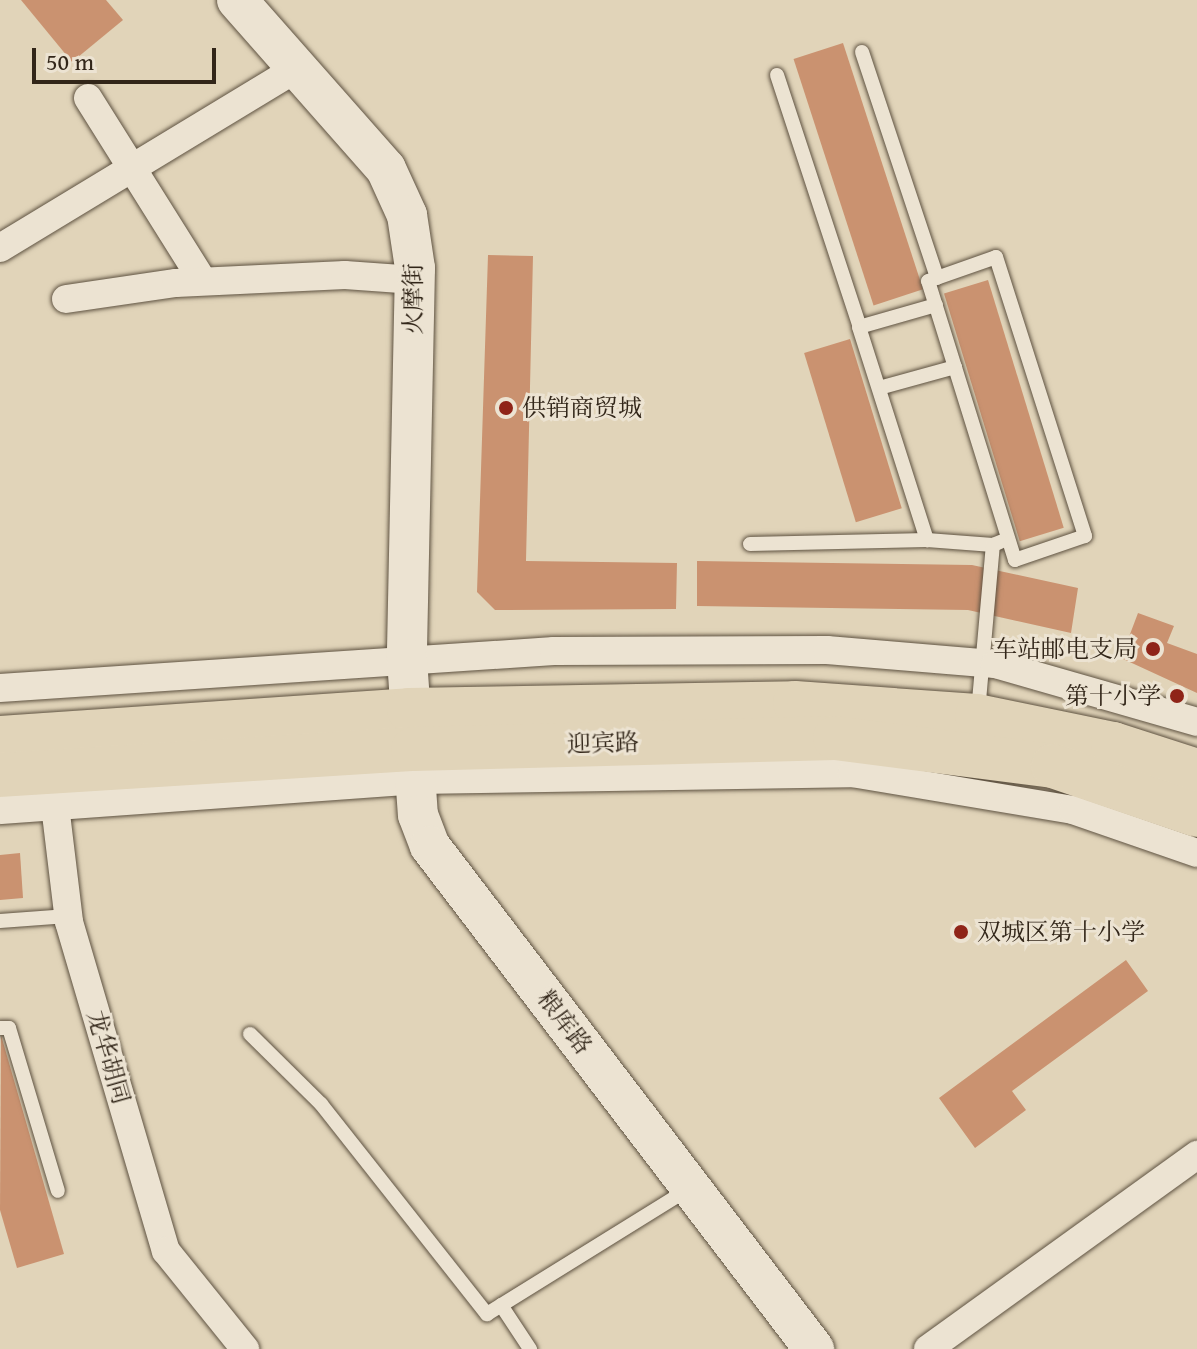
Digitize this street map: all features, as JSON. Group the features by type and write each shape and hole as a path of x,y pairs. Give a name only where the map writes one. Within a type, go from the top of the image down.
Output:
{"main road":[{"name":"迎宾路","path":"0,775 412,746 795,703 977,716 1113,744 1197,771"},
{"name":"迎宾路","path":"0,738 51,771"},
{"name":"迎宾路","path":"412,746 835,738 929,745 1053,766 1197,815"}],"street":[{"name":"火摩街","path":"237,0 386,169 407,215 415,280 407,659"},
{"path":"0,248 297,68"},
{"path":"88,98 203,281"},
{"path":"66,299 203,281 345,275 415,280"},
{"path":"0,688 407,659 827,650 982,662 1074,681 1197,722"},
{"name":"粮库路","path":"407,659 412,746 430,846 814,1349"},
{"path":"0,810 51,771 412,746 852,773 1073,810 1197,853"},
{"name":"龙华胡同","path":"51,771 68,916 166,1251 245,1349"},
{"path":"928,1349 1197,1155"}],"lane":[{"path":"862,52 937,278"},
{"path":"777,75 927,540"},
{"path":"996,257 1085,536 1015,560 936,305 928,281 996,257"},
{"path":"860,328 936,305"},
{"path":"879,388 955,367"},
{"path":"750,544 927,540 993,545 1008,539"},
{"path":"977,716 993,545"},
{"path":"0,921 68,916"},
{"path":"0,1028 9,1028 58,1191"},
{"path":"250,1034 321,1104 487,1314 691,1188"},
{"path":"501,1305 530,1349"}],"building":[{"path":"21,0 106,0 123,20 72,62"},
{"path":"843,43 923,289 874,305 794,59"},
{"name":"供销商贸城","path":"488,255 533,256 526,561 677,563 676,609 495,610 477,592"},
{"path":"988,280 1064,528 1020,541 944,293"},
{"path":"850,339 902,508 856,522 804,353"},
{"path":"697,561 972,565 1078,588 1071,633 968,610 697,606"},
{"name":"车站邮电支局","path":"1138,613 1174,626 1167,643 1197,654 1197,693 1121,658"},
{"path":"20,853 23,898 0,900 0,855"},
{"path":"1126,960 1148,991 1012,1091 1026,1110 975,1148 939,1098"},
{"path":"1,1035 64,1254 17,1268 0,1210"}],"place":[{"name":"供销商贸城","path":"506,408"},
{"name":"车站邮电支局","path":"1153,649"},
{"name":"第十小学","path":"1177,696"},
{"name":"双城区第十小学","path":"961,932"}]}
